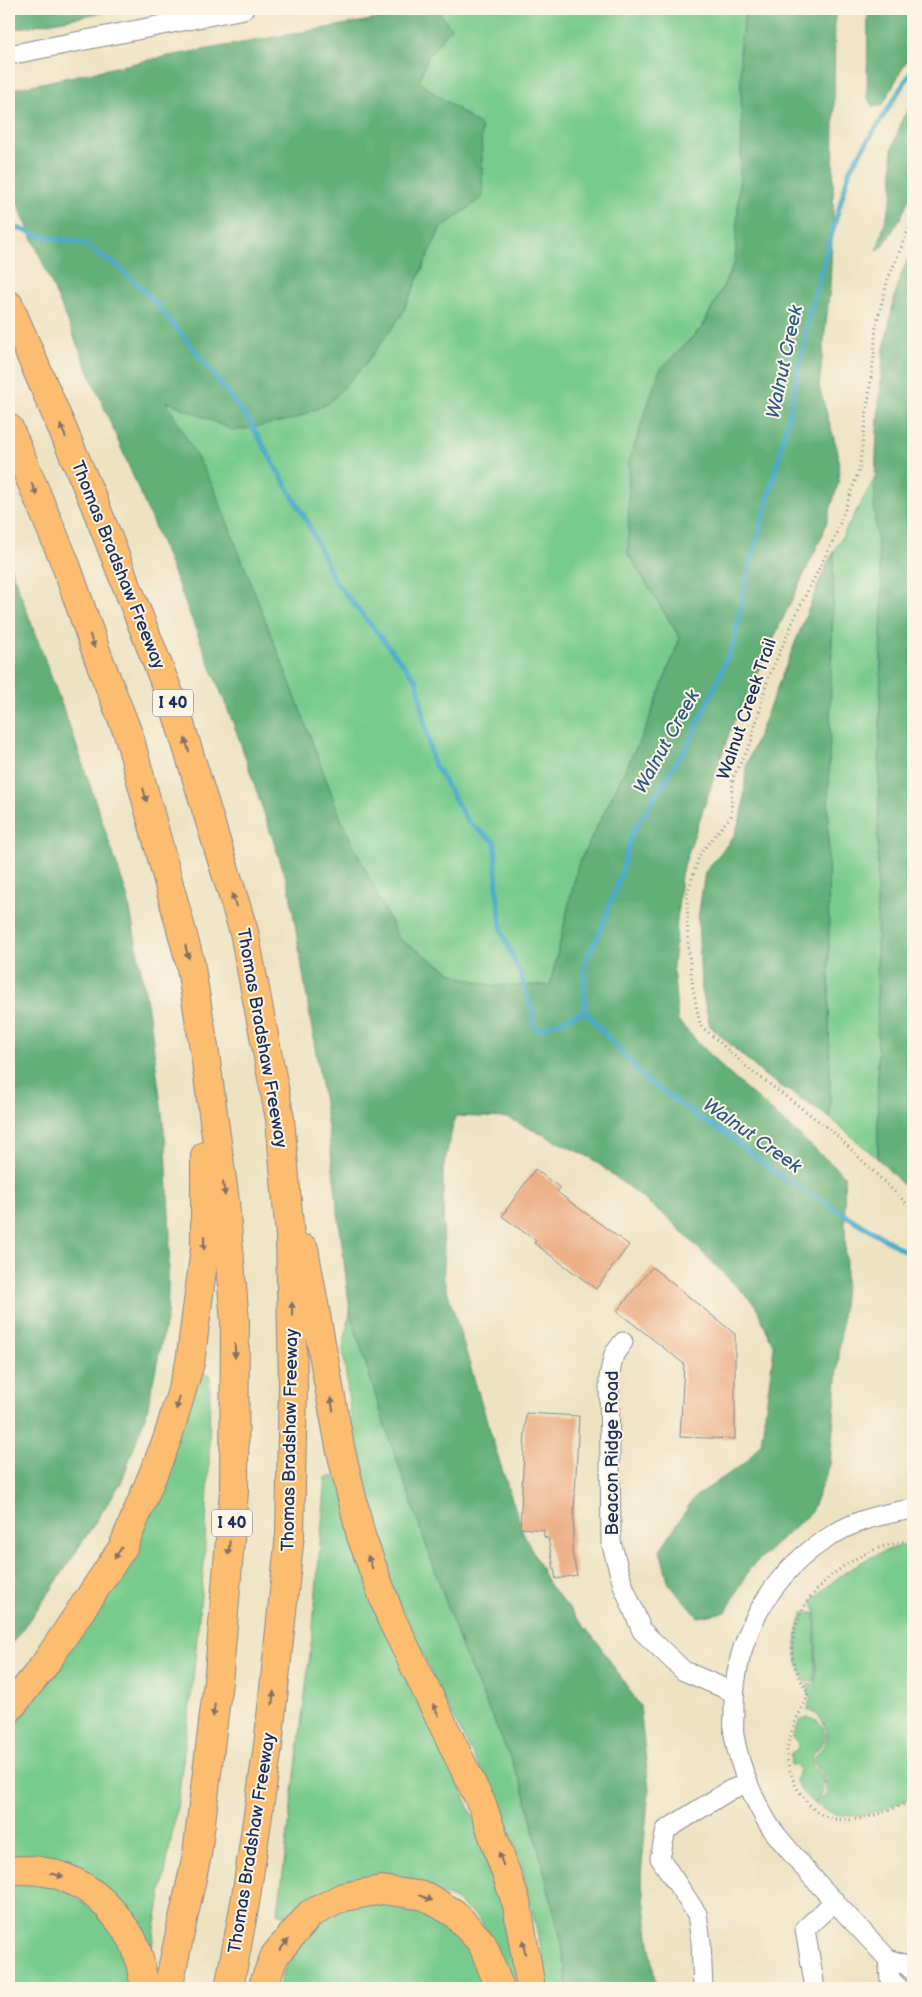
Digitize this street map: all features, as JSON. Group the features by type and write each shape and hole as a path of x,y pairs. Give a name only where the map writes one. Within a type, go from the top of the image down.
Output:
{"highway":[{"name":"Thomas Bradshaw Freeway","path":"9,305 93,500 176,711 244,932 280,1119 291,1267 293,1385 290,1534 268,1746 245,1903 229,1988"},
{"name":"I 40","path":"9,428 66,565 98,657 129,736 190,962 226,1202 235,1322 234,1491 218,1673 197,1855 168,1988"},
{"path":"9,1710 43,1667 123,1547 167,1440 190,1363 205,1248 205,1054"},
{"path":"280,1119 340,1447 361,1536 391,1618 483,1807 517,1905 531,1988"},
{"path":"9,1871 42,1871 67,1877 90,1891 112,1908 134,1943 145,1988"},
{"path":"262,1988 275,1955 310,1914 343,1897 382,1890 425,1896 454,1913 482,1943 500,1988"}],"street":[{"path":"9,55 244,9"},
{"name":"Beacon Ridge Road","path":"623,1342 614,1354 609,1377 611,1542 623,1585 642,1631 684,1671 734,1692"},
{"path":"913,1509 867,1519 835,1533 801,1557 774,1586 753,1621 740,1655 734,1692 734,1735 748,1783 766,1822 801,1866 888,1959 906,1964 913,1972"},
{"path":"703,1988 701,1942 697,1914 660,1858 666,1830 730,1790 748,1783"},
{"path":"815,1988 805,1929 835,1901"},
{"path":"888,1959 890,1979 899,1988"}],"path":[{"name":"Walnut Creek Trail","path":"913,220 888,279 876,325 874,357 859,470 835,537 800,606 768,681 751,743 733,777 731,816 700,854 686,894 688,945 700,1025 749,1069 832,1131 913,1208"},
{"path":"913,1539 877,1549 848,1564 818,1588 804,1606 794,1627 792,1654 799,1677 808,1694 793,1727 787,1746 788,1766 797,1789 812,1808 832,1819 856,1820 876,1816 913,1800"}],"green space":[{"path":"9,9 124,9 9,30"},
{"path":"437,9 746,9 740,44 742,135 735,262 702,327 659,371 628,554 680,638 645,730 578,865 550,985 493,986 457,976 398,938 341,819 166,400 235,431 401,316 440,229 483,197 481,126 419,82 428,56 451,28"},
{"path":"437,9 451,28 428,56 419,82 481,126 483,197 440,229 401,316 367,362 329,403 295,419 235,431 166,401 213,486 341,819 398,938 457,976 493,986 550,985 578,865 645,730 680,638 628,554 629,461 659,371 703,327 735,262 742,135 740,44 746,9 835,9 833,217 830,287 819,387 838,452 839,481 823,534 731,728 681,874 673,968 678,1021 727,1072 844,1175 846,1271 830,1465 811,1512 750,1568 726,1612 698,1617 669,1584 660,1550 694,1498 747,1461 761,1443 774,1347 756,1306 667,1217 591,1158 508,1118 455,1116 443,1170 444,1280 523,1532 549,1585 598,1643 640,1706 649,1790 641,1876 656,1988 567,1988 562,1944 523,1787 463,1651 384,1423 350,1312 328,1128 289,887 237,733 163,547 9,183 9,90 163,57"},
{"path":"868,9 913,9 913,49 882,106 872,106 867,96"},
{"path":"913,104 913,189 901,217 883,246 877,250 893,194 892,149 903,117"},
{"path":"913,246 913,1195 878,1159 877,898 882,591 874,509 877,430 883,354 897,285"},
{"path":"876,476 874,509 882,591 877,898 878,1159 830,1118 828,813 834,551"},
{"path":"834,551 828,813 830,1118 764,1075 710,1026 701,986 698,918 705,872 734,836 743,810 746,766 824,570"},
{"path":"9,563 74,738 128,898 151,1026 166,1145 170,1236 167,1316 147,1411 121,1483 49,1593 9,1647 9,1328 15,1262 9,1222"},
{"path":"350,1312 384,1423 463,1651 523,1787 562,1944 567,1988 545,1988 545,1965 520,1861 491,1790 441,1694 379,1560 357,1472 343,1349"},
{"path":"197,1372 210,1374 209,1467 204,1564 193,1679 178,1801 151,1951 134,1919 9,1862 9,1732 61,1662"},
{"path":"326,1477 337,1477 493,1864 511,1933 517,1977 507,1978 495,1943 478,1918 454,1899 396,1879 358,1880 313,1899 289,1917 278,1913 312,1637"},
{"path":"913,1543 913,1797 864,1815 839,1815 814,1803 826,1795 825,1777 816,1767 815,1759 823,1747 827,1736 821,1720 807,1709 810,1699 807,1685 816,1684 816,1611 812,1601 834,1581 858,1564 884,1551"},
{"path":"803,1613 815,1613 815,1681 805,1682 797,1656 796,1640"},
{"path":"808,1718 820,1723 825,1733 822,1744 813,1755 813,1768 822,1775 823,1790 813,1803 803,1793 795,1780 800,1770 795,1765 791,1765 790,1754 797,1751 798,1742 792,1738 800,1721"},
{"path":"36,1882 56,1886 74,1896 93,1910 116,1932 124,1944 127,1956 129,1988 9,1988 9,1884"},
{"path":"408,1901 465,1933 492,1988 278,1988 296,1947 315,1925 326,1916 354,1905 374,1902"}],"building":[{"path":"535,1169 560,1188 557,1192 629,1245 596,1289 534,1243 536,1241 502,1216"},
{"path":"652,1267 735,1334 735,1439 680,1437 684,1364 617,1311"},
{"path":"526,1413 579,1416 572,1552 577,1575 556,1579 548,1538 544,1537 544,1530 520,1528"}],"waterway":[{"name":"Walnut Creek","path":"913,69 850,169 810,312 791,408 745,583 734,643 694,734 632,833 620,877 601,929 584,964 585,1011 647,1082 705,1122 725,1133 777,1174 913,1256"},
{"path":"9,225 40,236 82,243 116,265 144,290 193,348 248,419 308,523 334,580 417,681 432,760 468,822 495,842 497,890 502,932 520,974 533,1013 532,1023 535,1029 539,1030 585,1011"}]}
